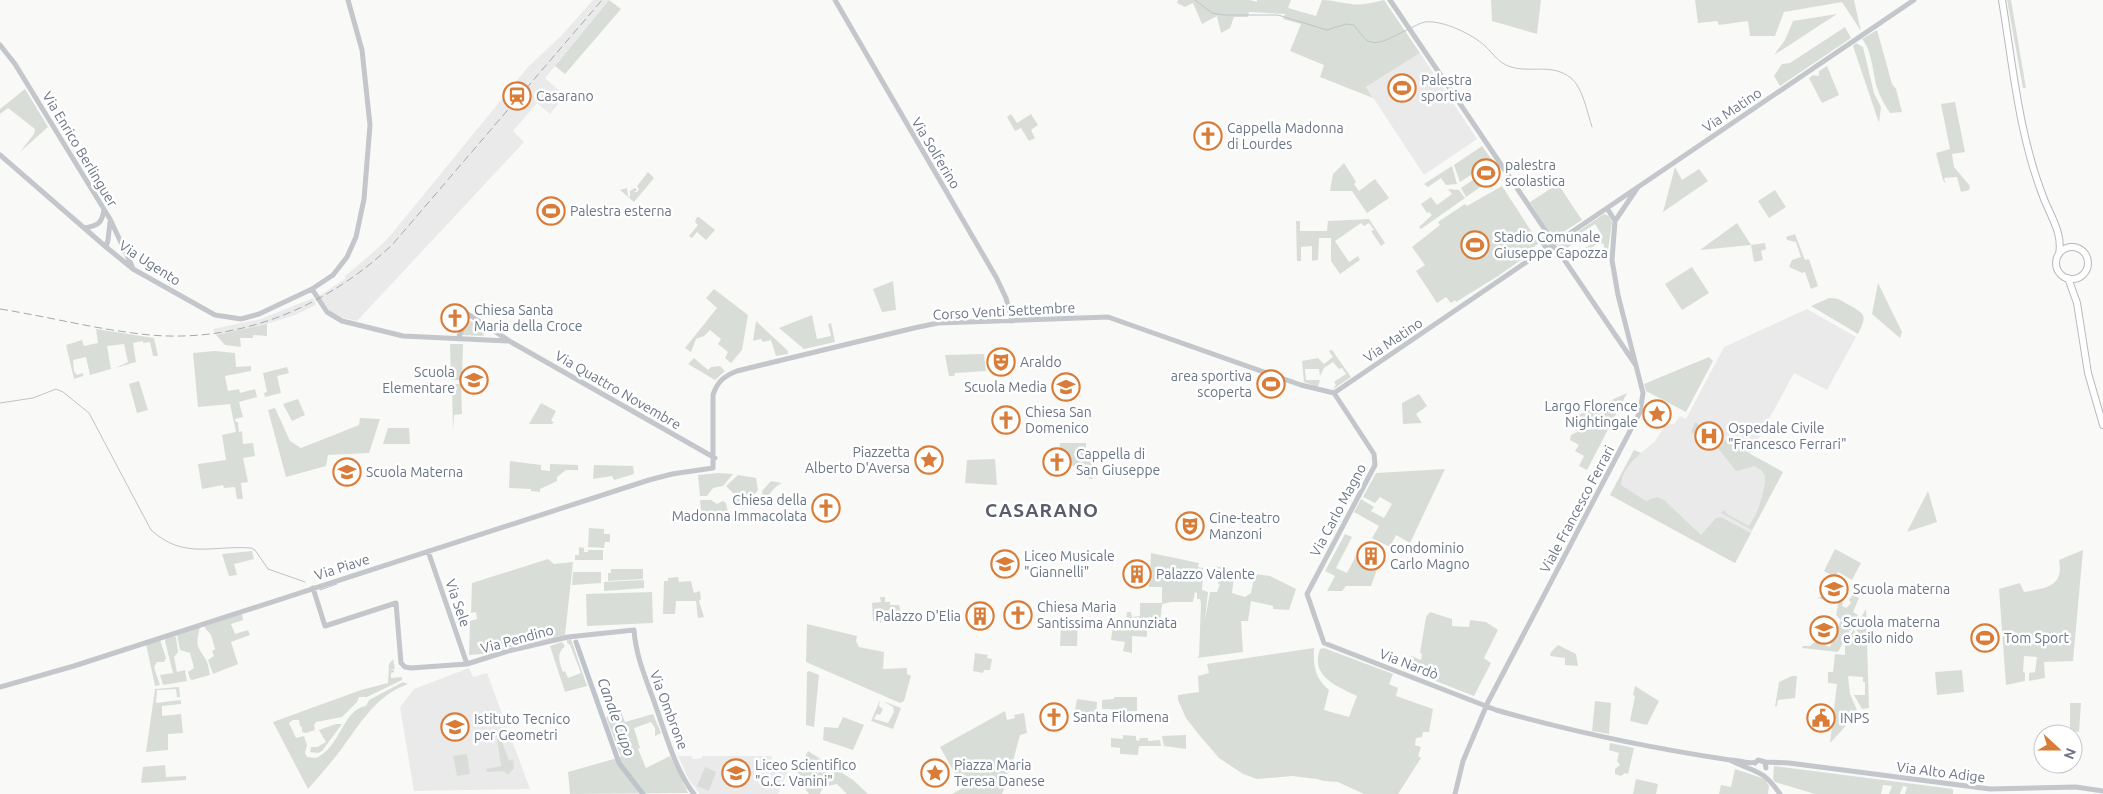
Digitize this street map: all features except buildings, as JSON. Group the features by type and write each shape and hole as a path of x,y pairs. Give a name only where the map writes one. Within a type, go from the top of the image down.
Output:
{"main road":[{"path":"2002,0 2026,147 2040,190 2060,240 2059,254 2056,261 2058,269 2068,278 2077,303"},
{"path":"2057,229 2072,247"},
{"path":"2059,254 2072,247 2082,250 2087,258 2087,268 2081,276 2077,288 2077,303 2088,372 2103,425"},
{"path":"2068,278 2081,276"}],"street":[{"name":"Via Ugento","path":"0,155 133,269 210,313 228,319 241,319 253,316 312,289 333,274 347,257 356,237 364,199 370,125 362,50 348,0"},
{"name":"Via Solferino","path":"835,0 996,277 1006,298 1012,321"},
{"path":"1390,0 1551,243 1557,249 1636,367"},
{"name":"Via Matino","path":"1334,394 1551,243 1562,238 1607,208 1914,0"},
{"name":"Via Enrico Berlinguer","path":"0,45 15,64 110,219 133,269"},
{"name":"Viale Francesco Ferrari","path":"1455,794 1463,761 1486,706 1638,418 1642,406 1643,392 1618,295 1612,260 1615,221 1638,187"},
{"path":"1607,208 1615,221"},
{"path":"84,228 95,226 102,221 104,210"},
{"path":"106,247 110,219"},
{"path":"1542,227 1543,242"},
{"path":"1543,242 1551,243"},
{"path":"1543,242 1551,243"},
{"name":"Via Matino","path":"1538,253 1543,242"},
{"name":"Via Quattro Novembre","path":"312,289 323,307 336,319 403,336 511,342"},
{"name":"Via Quattro Novembre","path":"458,339 468,314 511,342 715,458"},
{"name":"Corso Venti Settembre","path":"715,458 713,395 716,385 725,376 737,371 938,323 1108,317 1301,385 1334,394"},
{"path":"485,340 490,328"},
{"name":"Via Carlo Magno","path":"1324,643 1307,594 1375,465 1374,454 1334,394"},
{"name":"Via Piave","path":"0,687 649,480 713,468 715,458"},
{"name":"Via Sele","path":"428,551 467,664"},
{"name":"Via Pendino","path":"313,588 325,626 396,603 401,663 408,668 467,664 568,637 634,630"},
{"name":"Via Ombrone","path":"634,630 636,649 642,670 677,763 694,794"},
{"name":"Via Nardò","path":"1324,643 1486,706"},
{"name":"Via Alto Adige","path":"1486,706 1518,716 1614,739 1730,760 1762,769 1778,762 1990,789 2076,787 2103,791"},
{"name":"Via Alto Adige","path":"1730,760 1736,759 1751,764 1760,760 1762,769"},
{"path":"1756,762 1754,768 1762,769 1780,794"}],"shaded area":[{"path":"593,0 609,0 545,78 565,96 550,114 537,103 513,131 524,142 357,321 331,313 319,296 346,278 345,276 390,236 528,67 562,35"},
{"path":"609,0 621,9 565,74 555,66"},
{"path":"1178,0 1250,0 1257,2 1257,0 1291,0 1288,8 1316,16 1322,0 1368,4 1384,0 1420,53 1366,87 1373,98 1320,77 1324,65 1290,51 1301,24 1283,19 1285,14 1249,12 1248,17 1234,17 1230,28 1221,33 1217,16 1202,24 1193,3 1185,7 1177,3"},
{"path":"1491,0 1541,0 1537,34 1492,21"},
{"path":"1695,0 1854,0 1861,31 1842,2 1784,12 1775,36 1750,36 1748,21 1719,25 1717,21 1698,23"},
{"path":"2007,0 2011,0 2026,88 2023,88"},
{"path":"1837,14 1774,55 1785,40 1793,21"},
{"path":"1845,27 1851,38 1780,86 1774,76 1782,64 1790,63"},
{"path":"1877,30 1902,112 1890,113 1883,101 1877,88 1868,49 1862,39"},
{"path":"1856,43 1863,47 1874,93 1881,107 1879,123 1853,46"},
{"path":"1420,53 1477,139 1424,175 1366,87"},
{"path":"1827,66 1839,95 1822,103 1809,78 1813,75 1819,76 1819,71"},
{"path":"25,89 48,127 20,152 34,134 35,129 8,108 0,114 0,109"},
{"path":"1955,102 1965,152 1952,154 1954,167 1970,186 1969,190 1961,192 1957,177 1944,178 1946,184 1943,180 1936,153 1950,149 1941,104"},
{"path":"1011,114 1017,123 1031,114 1038,125 1031,130 1035,138 1029,141 1021,128 1015,131 1007,117"},
{"name":"palestra scolastica","path":"1482,146 1501,173 1466,197 1461,188 1480,175 1477,171 1460,182 1454,165"},
{"path":"1344,163 1356,182 1354,184 1359,191 1375,179 1389,198 1367,213 1352,191 1330,191 1333,174"},
{"path":"1452,166 1457,184 1446,185 1441,178 1428,187 1424,184"},
{"path":"1675,167 1682,180 1699,169 1708,181 1663,212"},
{"path":"648,172 654,178 634,202 620,190 627,188 628,196 630,197 630,191 635,188 637,190 634,192 637,192 639,189 637,186"},
{"path":"1558,184 1582,220 1557,236 1551,234 1530,202"},
{"name":"Stadio Comunale Giuseppe Capozza","path":"1502,186 1539,243 1524,254 1525,257 1456,302 1455,300 1451,303 1446,297 1437,303 1416,271 1425,265 1412,247 1440,225 1438,222 1465,204 1467,206"},
{"path":"1448,189 1459,190 1465,198 1421,229 1419,227 1432,215 1429,212 1427,213 1421,204 1431,197 1437,205 1452,194"},
{"path":"1775,190 1786,207 1769,218 1758,201"},
{"name":"Palestra esterna","path":"548,200 562,211 553,222 539,211"},
{"path":"1604,214 1609,216 1612,223 1608,250 1604,253 1604,244 1598,243 1590,249 1591,253 1589,255 1585,248 1603,237 1595,224 1581,233 1583,237 1563,251 1558,245"},
{"path":"697,217 715,230 706,240 697,232 692,238 689,236 698,225 695,222"},
{"path":"1369,219 1385,243 1381,246 1371,231 1374,230 1369,223 1364,226 1361,223 1335,241 1349,262 1358,256 1360,260 1340,274 1331,261 1331,238 1319,238 1318,260 1312,261 1312,246 1301,247 1301,261 1297,261 1296,221 1300,221 1300,231 1327,231 1328,221"},
{"path":"1737,223 1751,245 1700,250"},
{"path":"1795,234 1805,260 1809,259 1818,286 1811,289 1805,272 1802,273 1789,267 1792,260 1801,257 1796,242 1787,240 1786,237"},
{"path":"1765,243 1766,249 1761,251 1763,260 1754,262 1751,245"},
{"path":"1692,267 1709,293 1682,310 1665,284"},
{"path":"893,281 896,310 882,312 873,289"},
{"path":"1878,283 1902,332 1900,338 1872,314"},
{"path":"714,289 748,315 742,350 731,363 725,358 728,352 718,344 721,339 710,330 704,336 696,339 691,352 685,348 717,308 706,298"},
{"path":"313,298 316,305 295,315 267,324 216,335 213,329 261,319"},
{"path":"1829,298 1841,300 1862,314 1864,320 1858,334 1811,306"},
{"name":"Ospedale Civile \"Francesco Ferrari\"","path":"1807,309 1856,337 1827,390 1794,373 1750,454 1783,472 1735,563 1610,495 1634,450 1641,453 1655,441 1666,424 1674,424 1680,416 1686,419 1724,347"},
{"path":"812,315 817,339 831,336 828,324 831,323 835,342 804,349 779,328"},
{"path":"470,321 486,329 483,336 462,335 466,323"},
{"path":"756,321 788,351 788,354 776,356 771,340 763,342 761,339 753,341"},
{"path":"267,324 267,336 253,335 253,338 240,338 241,347 225,345 216,335"},
{"path":"96,329 154,338 158,356 153,356 150,342 133,343 136,362 115,368 128,362 124,344 107,346 111,369 90,375 86,357 73,360 74,371 77,375 83,373 83,376 74,379 66,345 82,340 84,346 98,343"},
{"path":"450,344 463,344 462,380 451,380"},
{"path":"1332,350 1351,377 1332,390 1336,385 1334,382 1346,374 1342,368 1339,369 1333,362 1324,368 1320,376 1319,369 1305,369 1306,380 1320,380 1318,387 1304,382 1302,361 1318,358 1324,364 1333,357 1329,351"},
{"path":"215,351 235,353 236,367 251,366 251,371 225,376 228,391 239,389 240,393 255,389 257,397 239,402 243,417 235,419 238,422 239,432 242,431 243,444 253,443 255,456 243,458 248,482 241,483 243,499 237,499 235,487 224,488 223,485 202,489 198,464 226,460 222,435 236,432 230,404 198,407 193,353"},
{"path":"984,354 986,371 955,373 954,376 949,376 945,355"},
{"path":"1709,357 1713,361 1686,412 1646,391 1644,384"},
{"path":"694,358 708,370 711,367 720,366 725,371 715,380 688,364"},
{"path":"287,367 289,373 277,376 281,393 265,397 264,393 267,392 263,373"},
{"path":"139,381 148,410 137,413 129,384"},
{"path":"452,384 461,384 462,414 454,415 453,432"},
{"path":"1627,393 1587,470 1579,466 1584,456 1575,451 1579,445 1570,440 1571,435 1581,430 1574,417"},
{"path":"1419,394 1427,406 1416,414 1422,423 1403,424 1402,403"},
{"path":"298,399 305,415 292,421 283,404"},
{"path":"541,403 556,411 551,421 554,422 552,424 529,424"},
{"path":"275,408 290,441 301,448 359,425 360,418 380,419 369,453 328,455 326,466 286,477 268,410"},
{"path":"1695,422 1716,433 1709,441 1691,432"},
{"path":"388,428 409,428 410,444 383,444"},
{"path":"1719,437 1783,472 1752,530 1721,513 1724,510 1727,514 1749,526 1759,506 1764,488 1764,474 1759,468 1754,466 1738,471 1735,470 1715,444"},
{"path":"1060,443 1086,443 1086,450 1091,450 1093,479 1089,479 1087,466 1059,466"},
{"path":"1634,450 1641,453 1625,471 1621,485 1646,501 1657,497 1664,500 1701,535 1716,518 1721,517 1751,533 1735,563 1610,495"},
{"path":"995,459 997,485 965,483 967,460"},
{"path":"510,461 541,465 541,470 550,471 550,464 578,465 578,470 566,470 557,477 557,481 540,489 540,492 531,491 531,489 509,488"},
{"path":"594,465 633,466 634,474 614,480 612,476 593,479"},
{"path":"1445,469 1410,543 1396,535 1390,547 1372,538 1379,526 1354,512 1361,499 1374,507 1371,511 1384,518 1392,504 1380,497 1375,503 1363,497 1376,473"},
{"path":"733,474 723,486 713,488 707,496 700,496 698,475"},
{"path":"738,475 756,478 758,490 754,495 758,500 763,498 762,491 771,481 782,483 760,504 746,506 736,502 735,495 726,486"},
{"path":"1928,491 1937,522 1907,532"},
{"path":"700,500 711,500 717,504 723,501 726,503 728,512 738,517 737,520 702,522"},
{"path":"589,528 604,529 604,534 610,534 610,542 605,542 604,548 588,547"},
{"path":"1345,534 1352,537 1336,568 1347,573 1357,554 1375,563 1373,567 1377,569 1371,586 1346,586 1342,591 1327,591 1335,576 1325,571"},
{"path":"579,547 584,548 584,552 588,552 588,550 603,550 603,560 575,560 575,555 579,555"},
{"path":"1835,549 1861,563 1852,580 1838,572 1835,577 1824,571"},
{"path":"2083,550 2073,661 2044,662 2045,678 2029,681 2029,673 2035,672 2037,657 2024,656 2023,672 2025,673 2025,681 2006,685 1999,589 2020,583 2024,592 2052,585 2059,576 2059,560"},
{"path":"252,551 254,559 234,564 237,575 229,576 222,554"},
{"path":"1151,553 1199,563 1198,567 1203,568 1202,590 1208,592 1205,620 1210,592 1217,592 1220,584 1218,584 1220,572 1213,570 1214,566 1235,570 1232,593 1245,597 1251,593 1255,574 1270,576 1296,589 1289,610 1273,609 1273,606 1251,601 1248,621 1241,621 1243,652 1197,658 1199,656 1201,603 1200,599 1197,599 1197,593 1195,592 1193,602 1162,604 1160,623 1147,623 1147,637 1132,636 1132,653 1123,651 1125,642 1111,640 1113,625 1120,625 1121,621 1126,621 1127,612 1131,612 1132,617 1140,616 1140,603 1162,603 1162,587 1149,587 1149,578 1147,578 1147,572 1150,572"},
{"path":"548,559 554,564 573,562 565,635 469,655 470,621 477,619 476,612 471,613 472,583"},
{"path":"611,569 643,569 643,579 608,581 608,573 611,573"},
{"path":"573,572 601,572 601,583 572,585"},
{"path":"678,577 679,582 691,581 694,593 700,591 701,599 699,601 704,617 698,618 696,601 676,601 675,614 663,614 664,581 668,581 668,578"},
{"path":"644,580 644,588 604,591 604,582"},
{"path":"652,592 653,623 587,626 586,594"},
{"path":"1853,594 1859,598 1853,612 1858,615 1838,652 1802,648 1803,646 1810,646 1815,642 1830,647 1841,620 1836,615 1837,601 1829,603 1817,597 1829,601 1832,597 1843,603 1842,606 1846,608 1851,603 1849,600"},
{"path":"880,597 885,597 885,602 890,602 890,605 899,605 903,620 881,620 881,623 873,621 872,603 881,602"},
{"path":"1866,609 1869,708 1862,709 1854,695 1865,695 1863,677 1848,676 1850,694 1857,710 1853,712 1855,716 1830,743 1837,684 1828,683 1828,672 1833,672 1835,654 1845,655 1845,645 1854,629 1856,637 1859,638 1856,626"},
{"path":"1430,612 1452,619 1452,626 1469,627 1470,620 1486,622 1498,630 1484,658 1491,663 1474,696 1428,678 1419,671 1420,665 1415,664 1413,673 1407,671 1411,656 1421,660 1422,654 1420,653 1426,617"},
{"path":"242,614 243,620 231,624 235,634 248,630 250,635 231,642 238,664 213,674 208,660 214,656 212,651 215,649 211,635 205,626"},
{"path":"1067,619 1078,619 1077,646 1060,646 1061,624 1067,624"},
{"path":"807,624 857,636 856,641 859,647 884,652 883,669 907,668 907,674 911,676 904,701 900,703 806,662"},
{"path":"200,627 198,644 207,662 210,675 192,680 188,672 194,668 190,653 180,650 177,635"},
{"path":"176,637 178,652 174,657 177,672 185,670 187,681 163,685 160,675 173,673 165,641 166,638"},
{"path":"571,639 587,686 565,692 550,646 562,642 565,646 560,652 559,658 563,672 565,671 568,678 581,673 570,645 567,643 567,640"},
{"path":"160,640 166,658 164,662 157,662 154,667 160,685 155,686 146,644"},
{"path":"1558,645 1576,654 1578,666 1565,665 1565,658 1550,656 1551,652"},
{"path":"1314,648 1316,671 1321,681 1329,690 1324,710 1349,717 1357,696 1334,684 1322,674 1318,659 1320,649 1324,648 1393,674 1389,684 1398,688 1396,696 1433,709 1429,732 1423,732 1422,737 1416,738 1415,745 1421,747 1418,756 1421,758 1398,794 1364,794 1338,782 1317,779 1292,776 1257,779 1243,774 1219,758 1186,718 1178,700 1178,695 1199,692 1198,676 1209,673 1207,664"},
{"path":"975,653 988,655 987,658 992,659 990,670 984,670 983,673 973,671"},
{"path":"393,659 395,669 389,670 394,670 391,673 391,678 402,677 402,680 367,697 359,697 357,702 342,717 316,722 314,725 315,730 306,733 302,732 299,720 293,720 289,723 296,738 304,736 307,745 305,753 307,757 316,758 331,746 352,714 366,706 369,700 403,682 408,684 396,689 377,703 308,789 273,722 361,690 388,683 389,664"},
{"name":"Istituto Tecnico per Geometri","path":"469,668 473,677 487,673 530,789 414,791 400,707 414,689"},
{"path":"1962,670 1964,692 1937,695 1935,672"},
{"path":"807,672 819,675 814,727 806,725"},
{"path":"1792,676 1797,676 1795,698 1778,700 1775,707 1779,682"},
{"path":"1635,686 1659,701 1647,725 1630,721"},
{"path":"179,687 180,697 177,697 176,689 157,690 156,703 181,700 181,704 162,706 162,716 181,714 183,733 168,734 168,750 146,752 155,689"},
{"path":"1114,697 1137,697 1137,711 1111,712 1111,709 1102,709 1102,700 1114,699"},
{"path":"1077,699 1097,702 1096,717 1094,719 1074,716"},
{"path":"880,700 879,706 883,709 880,715 877,714 874,719 888,723 894,712 893,707 883,701 901,708 893,729 871,721"},
{"path":"1595,701 1611,703 1609,734 1592,731"},
{"path":"2070,703 2081,703 2080,724 2070,724"},
{"path":"1005,711 1007,720 1015,718 1014,715 1024,713 1027,733 1020,735 1010,772 1001,777 1000,784 1005,786 1002,794 952,794 963,788 940,747"},
{"name":"Canale Cupo","path":"621,712 625,722 653,714 661,733 655,736 655,728 651,722 634,728 640,748 638,749 646,768 670,756 688,793 570,794 568,772 621,757 606,717"},
{"path":"843,717 864,725 853,750 823,740 824,727 838,728"},
{"path":"336,724 342,724 322,751 318,753 310,752 311,747 317,747 326,742 319,730"},
{"path":"496,732 500,736 509,761 513,759 514,768 509,774 506,774 504,771 487,772 486,769 501,766"},
{"path":"1123,735 1136,736 1136,740 1139,741 1140,738 1148,738 1148,741 1160,740 1161,746 1139,746 1138,755 1120,754 1120,748 1111,747 1111,738 1123,739"},
{"path":"1186,735 1186,749 1164,746 1162,736"},
{"path":"1610,743 1634,748 1628,774 1625,773 1621,776 1615,774 1615,769 1620,765 1617,761 1619,753 1609,750"},
{"path":"808,751 853,780 868,794 847,794 837,784 823,787 820,794 809,794 800,781 795,779"},
{"path":"467,754 470,774 457,776 453,756"},
{"name":"Liceo Scientifico \"G.C. Vanini\"","path":"678,756 692,756 694,759 702,758 702,756 772,756 772,771 788,771 778,794 700,794 689,780"},
{"path":"165,765 166,777 186,776 186,780 141,783 143,767"},
{"path":"1774,766 1953,789 1953,794 1905,794 1907,787 1903,786 1900,794 1889,794 1892,786 1883,785 1881,794 1815,794 1775,782 1773,779"},
{"path":"705,767 716,772 709,791 697,786"},
{"path":"1735,769 1765,779 1769,786 1768,794 1719,794 1721,785 1731,787"},
{"path":"1636,779 1658,784 1656,794 1633,794"}],"waterway":[{"path":"1195,0 1212,13 1224,15 1278,15 1327,30 1346,24 1354,25 1364,38 1373,42 1383,41 1407,30"},
{"path":"1411,28 1425,22 1440,23 1479,41 1499,61 1511,67 1564,73 1579,88 1592,127"},
{"path":"0,403 33,398 56,389 63,392 89,413 151,530 163,539 187,548 251,548 255,550 268,569 305,582"},
{"path":"320,590 337,584"},
{"name":"Canale Cupo","path":"576,642 619,763 643,794"}],"railway":[{"path":"0,309 131,333 184,336 217,333 249,326 280,316 310,303 366,267 392,245 602,0"}],"place":[{"name":"Palestra sportiva","path":"1402,88"},
{"name":"Casarano","path":"517,96"},
{"name":"Cappella Madonna di Lourdes","path":"1208,136"},
{"name":"palestra scolastica","path":"1486,173"},
{"name":"Palestra esterna","path":"551,211"},
{"name":"Stadio Comunale Giuseppe Capozza","path":"1475,245"},
{"name":"Chiesa Santa Maria della Croce","path":"455,318"},
{"name":"Araldo","path":"1001,362"},
{"name":"Scuola Elementare","path":"474,380"},
{"name":"area sportiva scoperta","path":"1271,384"},
{"name":"Scuola Media","path":"1066,387"},
{"name":"Largo Florence Nightingale","path":"1657,414"},
{"name":"Chiesa San Domenico","path":"1006,420"},
{"name":"Ospedale Civile \"Francesco Ferrari\"","path":"1709,436"},
{"name":"Piazzetta Alberto D'Aversa","path":"929,460"},
{"name":"Cappella di San Giuseppe","path":"1057,462"},
{"name":"Scuola Materna","path":"347,472"},
{"name":"Chiesa della Madonna Immacolata","path":"826,508"},
{"name":"Cine-teatro Manzoni","path":"1190,526"},
{"name":"condominio Carlo Magno","path":"1371,556"},
{"name":"Liceo Musicale \"Giannelli\"","path":"1005,564"},
{"name":"Palazzo Valente","path":"1137,574"},
{"name":"Scuola materna","path":"1834,589"},
{"name":"Chiesa Maria Santissima Annunziata","path":"1018,615"},
{"name":"Palazzo D'Elia","path":"980,616"},
{"name":"Scuola materna e asilo nido","path":"1824,630"},
{"name":"Tom Sport","path":"1985,638"},
{"name":"Santa Filomena","path":"1054,717"},
{"name":"INPS","path":"1821,718"},
{"name":"Istituto Tecnico per Geometri","path":"455,727"},
{"name":"Liceo Scientifico \"G.C. Vanini\"","path":"736,773"},
{"name":"Piazza Maria Teresa Danese","path":"935,773"}],"district":[{"name":"CASARANO","path":"1042,510"}]}
